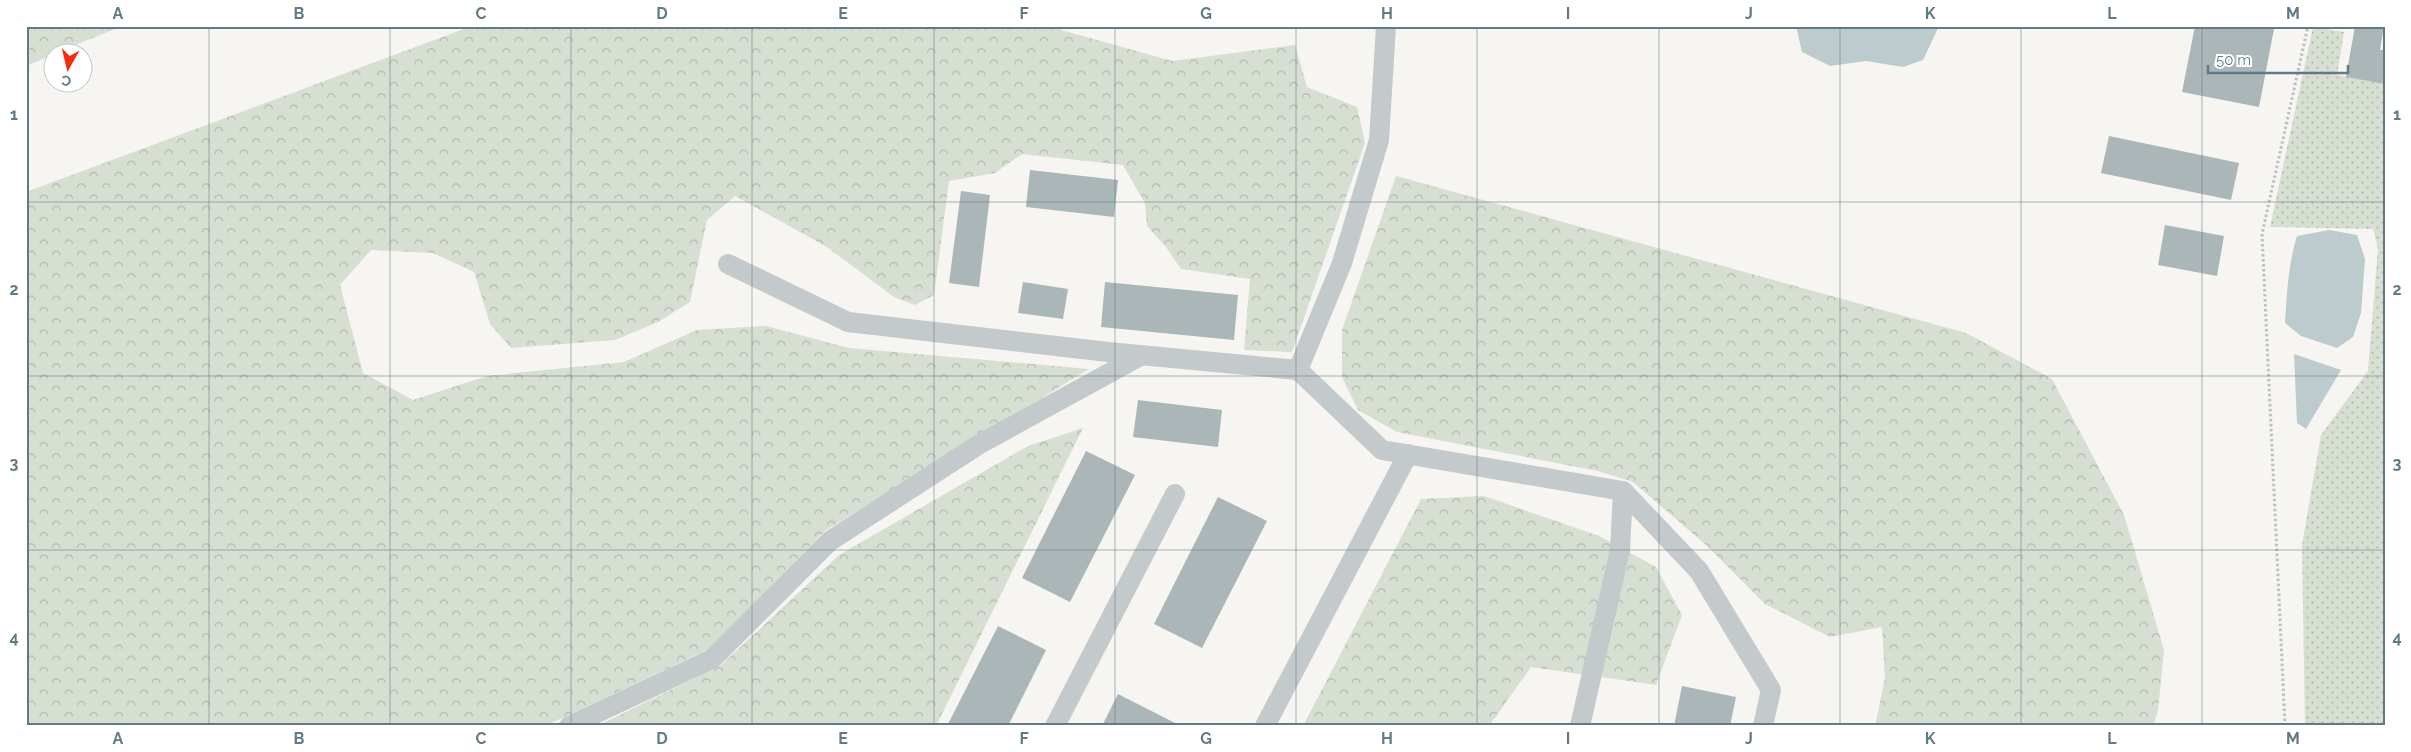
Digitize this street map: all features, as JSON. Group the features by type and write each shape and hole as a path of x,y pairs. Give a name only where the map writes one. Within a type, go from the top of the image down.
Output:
{"lane":[{"path":"1298,370 1342,263 1379,140 1386,26"},
{"path":"728,264 848,322 1142,356 1298,370 1382,450 1622,491 1699,571 1771,690 1763,726"},
{"path":"569,726 712,659 830,542 978,445 1142,356"},
{"path":"1265,726 1408,454"},
{"path":"1580,726 1620,550 1622,491"},
{"path":"1055,726 1175,494"}],"path":[{"path":"2285,726 2262,234 2308,26"}],"green space":[{"path":"26,26 122,26 83,42 42,42 42,59 26,66"},
{"path":"472,26 1047,26 1172,61 1295,45 1307,87 1357,107 1365,143 1292,352 1244,350 1250,279 1181,269 1166,247 1147,226 1145,203 1123,165 1022,154 995,173 949,181 934,295 915,305 894,297 827,247 735,196 707,220 690,302 658,322 615,340 511,348 490,324 474,272 433,253 371,250 340,285 363,373 413,400 487,376 624,362 697,330 766,326 849,348 1089,369 825,531 709,649 545,726 26,726 26,192"},
{"path":"2313,27 2344,32 2337,75 2385,84 2385,726 2305,726 2302,545 2321,435 2368,371 2378,249 2373,229 2270,227"},
{"path":"1396,176 1966,333 2052,379 2124,515 2164,650 2158,711 2153,726 1875,726 1885,678 1882,627 1830,637 1765,604 1706,545 1633,482 1598,471 1397,432 1358,410 1342,377 1342,330"},
{"path":"1083,428 936,726 597,726 720,666 839,555 1028,446"},
{"path":"1484,496 1599,536 1656,567 1682,615 1656,685 1531,667 1489,726 1303,726 1421,499"}],"shaded area":[{"path":"1796,26 1939,26 1923,60 1903,67 1866,61 1830,66 1802,52"},
{"path":"2329,230 2357,235 2365,259 2361,313 2353,337 2337,348 2301,336 2285,323 2290,268 2297,236"},
{"path":"2294,354 2341,370 2306,429 2297,423"}],"building":[{"path":"2195,26 2258,26 2274,29 2259,107 2182,92"},
{"path":"2355,26 2384,26 2380,50 2385,50 2385,84 2346,77"},
{"path":"2109,136 2239,163 2231,200 2101,173"},
{"path":"1030,170 1118,180 1114,217 1026,207"},
{"path":"961,191 990,195 979,287 949,283"},
{"path":"2165,225 2224,236 2217,276 2158,265"},
{"path":"1023,282 1068,289 1063,319 1018,313"},
{"path":"1105,282 1238,295 1234,340 1101,327"},
{"path":"1138,400 1222,410 1218,447 1133,437"},
{"path":"1086,451 1135,475 1070,602 1022,578"},
{"path":"1218,497 1267,521 1202,648 1154,624"},
{"path":"998,626 1046,650 1008,726 947,726"},
{"path":"1682,686 1736,697 1730,726 1674,726"},
{"path":"1118,694 1181,726 1102,726"}]}
